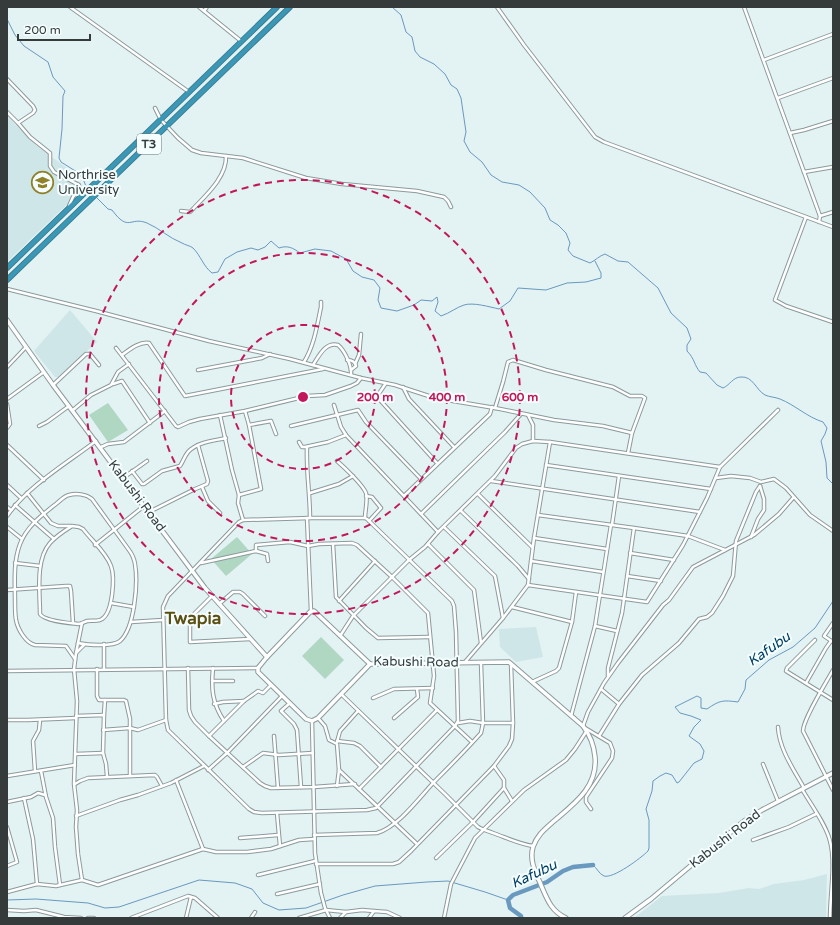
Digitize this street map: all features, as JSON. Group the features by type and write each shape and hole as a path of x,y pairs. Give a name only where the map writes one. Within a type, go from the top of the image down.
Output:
{"highway":[{"name":"T3","path":"7,268 277,7"},
{"name":"T3","path":"7,280 290,7"}],"main road":[{"name":"Kabushi Road","path":"7,320 8,325 212,596 267,657"},
{"name":"Kabushi Road","path":"311,611 316,613 370,664 457,662 511,663"},
{"path":"311,611 258,668 258,672 306,719 312,721 318,718 370,664"},
{"path":"511,663 585,728 594,753 595,779 586,792 572,806 542,831 533,846 532,860 544,892 553,909 566,918"},
{"name":"Kabushi Road","path":"625,918 651,899 744,821 833,773"}],"street":[{"path":"70,7 189,92"},
{"path":"199,7 241,41"},
{"path":"204,11 207,7"},
{"path":"497,7 527,49 596,137 609,144 833,227"},
{"path":"744,7 820,216 819,222"},
{"path":"764,60 833,34"},
{"path":"778,98 833,78"},
{"path":"7,79 35,110 18,123"},
{"path":"155,108 161,120 192,150 250,160 306,178 342,184 417,191 444,197 451,207"},
{"path":"7,112 30,137 50,153 50,166 54,172 79,186 79,190 71,200 69,208"},
{"path":"790,133 833,121"},
{"path":"181,211 192,210 211,190 225,166 226,156"},
{"path":"804,172 833,167"},
{"path":"820,216 833,212"},
{"path":"806,217 775,300 786,306 833,322"},
{"path":"8,290 203,339 304,362 361,378 403,387 435,398 494,407 521,414 603,426 632,433"},
{"path":"304,362 309,353 315,333 321,302"},
{"path":"351,370 356,366 355,364 359,355 361,334"},
{"path":"122,355 141,344 147,342 149,343 185,396 325,368"},
{"path":"313,365 322,351 334,344 338,345 342,349 352,375"},
{"path":"7,367 26,347"},
{"path":"116,348 178,427 194,420 307,396 325,395 351,386 357,383 361,378"},
{"path":"53,384 87,353 90,354 99,365"},
{"path":"198,370 262,358 270,354"},
{"path":"347,360 355,364"},
{"path":"404,496 490,414 494,407 508,362 513,360 613,387 632,397 644,396 632,433 628,453"},
{"path":"112,385 118,372 130,364"},
{"path":"7,399 44,372"},
{"path":"73,410 91,395 122,381 150,423"},
{"path":"386,383 378,395 379,399 438,463"},
{"path":"403,387 409,399 454,447"},
{"path":"7,404 10,424 7,428"},
{"path":"334,405 341,427 346,435 438,532"},
{"path":"39,426 69,406"},
{"path":"240,495 261,488 245,410"},
{"path":"291,426 358,410 366,422 421,479"},
{"path":"528,585 624,600 647,602 688,536 720,467 778,410"},
{"path":"100,447 108,444 124,442 165,411"},
{"path":"421,514 505,432 521,414"},
{"path":"220,415 232,470 240,495 238,503 243,520"},
{"path":"527,415 533,426 533,442"},
{"path":"249,425 271,421 276,434"},
{"path":"300,442 302,447 307,447 328,442 346,435"},
{"path":"132,471 142,484 144,484 162,471 180,466 188,453 198,445 226,438"},
{"path":"7,516 21,498 96,441"},
{"path":"340,636 354,616 409,560 428,544 460,510 491,481 516,448 522,444 533,442 550,442 720,467"},
{"path":"465,662 512,607 528,585 534,538 550,442"},
{"path":"7,445 44,480"},
{"path":"149,512 208,483 203,459 198,445"},
{"path":"307,447 307,478 310,493 308,546 311,611"},
{"path":"123,478 147,461"},
{"path":"337,461 353,476 365,492 365,518"},
{"path":"546,465 711,489"},
{"path":"310,493 339,484 353,476"},
{"path":"571,716 595,626 619,476"},
{"path":"716,478 731,476 750,478 761,482 774,479 786,488 793,498 810,515 833,531"},
{"path":"491,481 700,512"},
{"path":"599,736 619,704 642,676 679,643 699,619 707,617 712,613 723,596 734,576 736,539 761,482"},
{"path":"7,485 21,498"},
{"path":"751,537 764,510 764,499 760,486"},
{"path":"202,487 208,502 220,513"},
{"path":"27,493 54,525 72,526 81,528 102,552 111,566 111,603 106,616 98,621 73,623 41,617 40,566 46,549 54,539 72,526"},
{"path":"478,494 533,548"},
{"path":"75,659 69,648 66,646 31,644 20,630 16,620 16,563 22,540 34,522 68,495 86,495 92,499 134,557 136,570 134,607 128,628 120,641 117,643 104,644 78,643"},
{"path":"366,496 372,497 381,508 369,521"},
{"path":"444,918 452,883 473,841 482,830 512,801 527,788 566,760 575,749 585,728 588,712 608,678 692,568 751,537 765,527 793,498"},
{"path":"15,505 54,539"},
{"path":"95,545 144,506"},
{"path":"7,507 11,510"},
{"path":"460,510 518,566 529,579"},
{"path":"538,515 688,536 726,550"},
{"path":"458,723 457,662 453,603 365,518 243,520 235,526 168,596 164,607 163,620 166,727 171,734 208,770 254,812 373,809 458,723 470,721 483,723 513,722"},
{"path":"7,527 22,540"},
{"path":"444,527 495,576 503,618"},
{"path":"608,678 608,668 618,632 624,600 634,528"},
{"path":"534,538 607,549"},
{"path":"256,551 257,545 292,542 308,546 319,544 355,544 375,561 428,613 429,637 433,663 433,688 430,703 472,742"},
{"path":"333,544 335,594 339,601 354,616 378,638 429,637"},
{"path":"428,544 474,590 481,644"},
{"path":"201,563 256,551 267,553 268,561"},
{"path":"630,553 674,560"},
{"path":"339,601 375,561"},
{"path":"531,561 603,572"},
{"path":"16,563 40,566"},
{"path":"627,576 661,581"},
{"path":"7,590 70,586 73,623"},
{"path":"219,604 233,592 240,592 244,594 265,616"},
{"path":"532,682 556,671 559,668 572,622 576,592"},
{"path":"212,596 190,618 190,642 250,639"},
{"path":"111,603 134,607"},
{"path":"512,607 572,622"},
{"path":"130,622 163,620"},
{"path":"77,623 81,631"},
{"path":"82,623 74,669 77,701 74,784 78,854 82,880"},
{"path":"806,683 826,648 832,642 824,636 833,623"},
{"path":"595,626 618,632"},
{"path":"815,640 786,670 833,700"},
{"path":"76,653 84,644"},
{"path":"104,644 104,669"},
{"path":"7,892 37,884 49,886 82,880 98,885 203,849 235,853 260,851 314,837 377,833 384,831 395,823 481,733 483,723 481,662"},
{"path":"258,875 316,862 338,865 396,863 405,856 494,766 510,746 513,722 511,663"},
{"path":"188,668 189,710 191,716 209,736 263,785 268,788 278,788 355,784"},
{"path":"213,668 212,681 214,704 224,721"},
{"path":"7,671 258,668"},
{"path":"97,669 97,698 100,700 124,700 126,702 130,728 130,776"},
{"path":"833,670 809,714 804,728 804,731 833,790"},
{"path":"212,681 232,682"},
{"path":"209,736 244,700 258,690 263,693 271,685"},
{"path":"372,698 394,689 433,688"},
{"path":"394,718 418,697 417,689"},
{"path":"601,689 619,704"},
{"path":"341,694 482,830 492,832 518,843 533,846"},
{"path":"208,770 227,753 282,696"},
{"path":"105,700 103,753 107,776"},
{"path":"214,704 244,700"},
{"path":"290,703 281,711 294,724 297,730 300,787"},
{"path":"359,789 437,710"},
{"path":"337,786 337,743 340,731 358,711"},
{"path":"7,720 40,720 104,715"},
{"path":"318,718 325,726 329,740 337,743 354,743 360,746 381,767"},
{"path":"35,771 34,741 39,730 40,720"},
{"path":"103,730 130,728 138,730 166,720"},
{"path":"312,721 314,837 316,862 326,910 330,918"},
{"path":"778,727 778,733 787,758 829,837 833,862 830,918"},
{"path":"585,728 612,745 614,751 612,758 595,779 585,798 591,809"},
{"path":"274,736 278,788"},
{"path":"76,754 103,753"},
{"path":"243,767 262,754 276,755 313,753"},
{"path":"763,764 778,802"},
{"path":"7,776 75,765"},
{"path":"76,816 162,786 204,766"},
{"path":"494,766 504,780 504,788 512,801"},
{"path":"338,770 355,784 417,844"},
{"path":"41,771 45,795 54,818 55,847 60,885"},
{"path":"74,784 84,779 107,776 155,775 162,786"},
{"path":"176,780 203,849"},
{"path":"436,858 473,822 504,788"},
{"path":"7,802 32,797 38,793 45,795"},
{"path":"24,798 33,839 37,884"},
{"path":"277,812 280,846"},
{"path":"753,840 789,827 816,814"},
{"path":"7,827 17,862 7,866"},
{"path":"240,838 278,835"},
{"path":"277,894 320,884"},
{"path":"131,918 188,896 191,896 200,902 218,918"},
{"path":"186,918 191,896"},
{"path":"7,910 36,910 64,917 81,918"},
{"path":"299,918 326,910 346,912 362,910 387,912 399,918"},
{"path":"368,918 374,911"},
{"path":"251,918 256,912"},
{"path":"340,918 346,912"},
{"path":"88,918 94,918"}],"shaded area":[{"name":"Northrise University","path":"7,116 37,146 75,174 83,189 7,262"},
{"path":"70,310 97,342 58,377 55,377 34,351"},
{"path":"536,627 543,657 516,662 500,647 499,629"},
{"path":"827,874 826,918 634,918 662,896 719,893 749,888 759,889 774,884 804,880"}],"green space":[{"path":"108,403 128,430 108,442 89,415"},
{"path":"237,537 252,554 226,576 211,559"},
{"path":"321,637 344,660 325,679 302,656"}],"waterway":[{"path":"392,7 401,15 406,32 412,37 415,51 420,57 434,64 445,74 451,85 457,89 461,98 466,132 464,141 470,152 482,162 491,175 502,182 519,185 530,192 545,208 550,220 566,233 570,243 568,250 573,256 590,263 605,254 618,261 628,262 658,288 671,313 687,328 691,339 687,345 687,351 700,372 706,373 717,385 723,388 736,378 745,377 765,395 778,398 823,422 827,428 821,441 826,462 827,478 833,484"},
{"path":"7,19 15,35 24,46 48,62 53,77 65,91 63,96 59,158 61,162 77,172 83,179 86,186"},
{"path":"97,198 108,209 112,210 122,221 141,221 147,223 177,241 192,247 212,273 218,272 225,259 237,252 251,248 258,250 265,247 271,241 279,248 290,248 300,253 315,249 331,251 346,259 353,271 362,277 374,280 380,288 378,300 381,308 397,311 414,305 421,300 432,301 437,297 438,302 435,311 441,316 468,304 482,305 499,309 510,301 518,288 546,290 567,283 586,282 601,278 601,273 595,261"},
{"name":"Kafubu","path":"593,865 602,875 608,876 627,867 648,851 649,820 646,809 652,791 653,781 666,773 672,775 677,783 694,763 702,759 704,751 700,744 689,736 694,727 701,720 680,713 675,707 697,696 701,698 701,708 707,709 722,701 738,702 745,689 746,680 769,660 793,647 815,628 833,601"},
{"name":"Kafubu","path":"521,918 521,916 510,908 508,900 513,895 547,882 563,871 573,867 593,865"},
{"path":"7,900 36,899 88,903 105,908 119,907 199,880 235,883 252,889 263,903 279,910 306,908 375,886 448,881 508,900"}],"place":[{"name":"Northrise University","path":"43,182"}],"district":[{"name":"Twapia","path":"193,618"}]}
